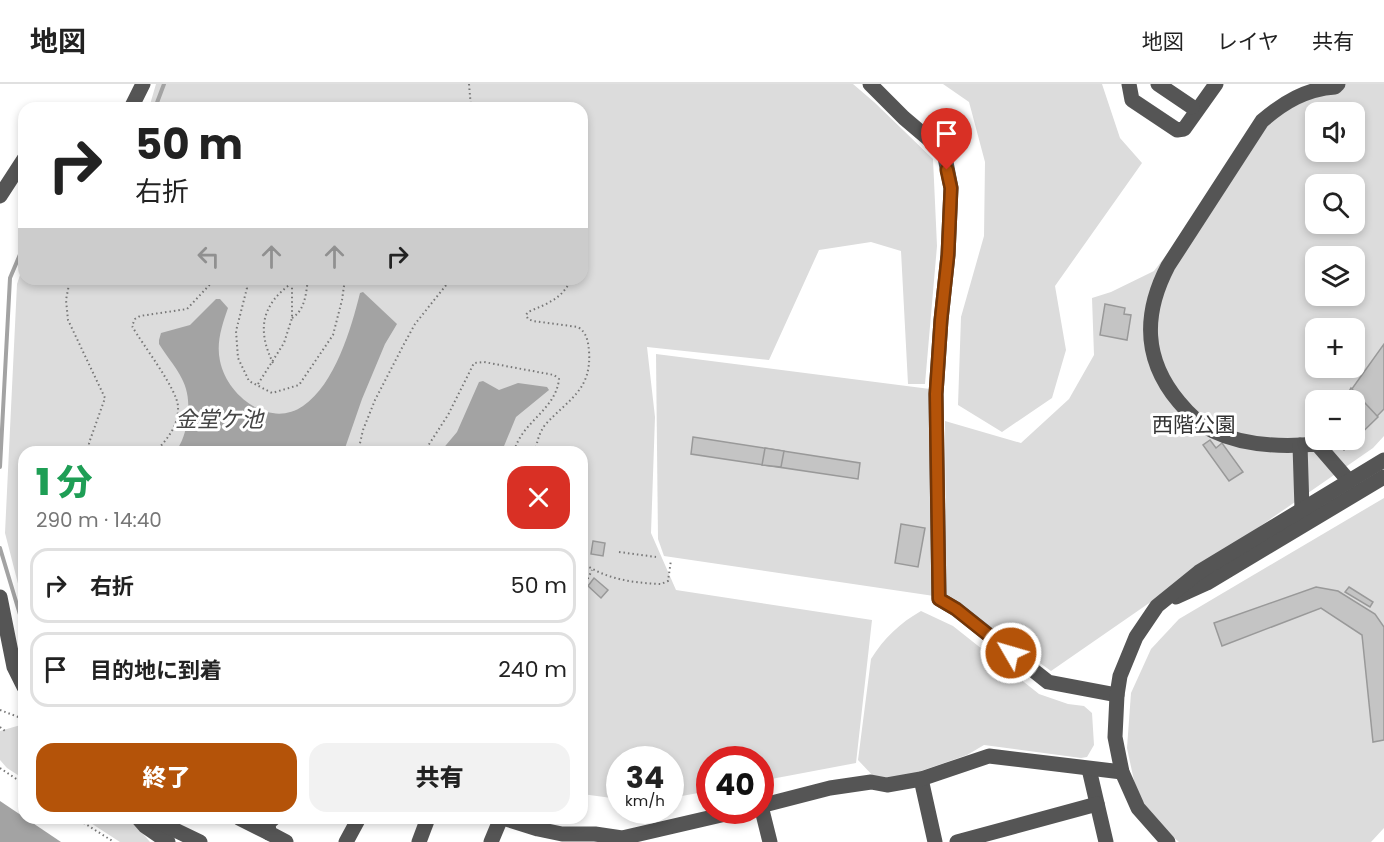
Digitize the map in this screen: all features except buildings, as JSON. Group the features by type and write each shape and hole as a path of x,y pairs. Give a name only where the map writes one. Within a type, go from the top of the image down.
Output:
{"street":[{"path":"134,102 143,84"},
{"path":"870,84 904,118 944,152 951,188 948,255 936,394 939,599 956,609 1048,682 1117,695"},
{"path":"1158,84 1192,107"},
{"path":"1132,87 1132,100 1177,130 1184,129 1207,84"},
{"path":"1338,84 1335,87 1304,93 1279,106 1262,121 1168,266 1157,288 1149,340 1156,367 1170,392 1188,413 1213,431 1239,440 1276,445 1317,444 1349,481"},
{"path":"0,196 18,168"},
{"path":"1300,445 1302,509"},
{"path":"1168,842 1138,808 1122,772 1115,737 1120,676 1136,636 1157,606 1199,572 1384,460"},
{"path":"1157,606 1207,583 1384,477"},
{"path":"0,597 14,667 18,675"},
{"path":"0,659 14,667"},
{"path":"774,803 830,788 871,782 887,785 921,778 989,756 1122,772"},
{"path":"1089,769 1106,842"},
{"path":"921,778 935,842"},
{"path":"957,842 1097,804"},
{"path":"520,824 560,838 594,834 622,838 696,821"},
{"path":"143,824 168,842"},
{"path":"162,824 200,842"},
{"path":"251,824 286,842"},
{"path":"268,824 269,833"},
{"path":"346,842 356,824"},
{"path":"419,842 426,824"},
{"path":"491,842 499,824"},
{"path":"766,824 770,842"}],"path":[{"path":"469,84 470,102"},
{"path":"69,285 66,300 68,320 105,398 89,446"},
{"path":"161,446 174,428 179,406 168,381 132,326 140,315 186,309 209,285"},
{"path":"246,285 236,331 238,358 249,381 272,393 298,385 333,335 344,285"},
{"path":"273,363 264,341 264,324 270,306 288,285"},
{"path":"258,385 284,344 292,318 292,285"},
{"path":"292,318 301,309 307,285"},
{"path":"359,446 375,400 404,344 416,324 446,285"},
{"path":"536,446 539,434 545,425 578,393 589,371 588,342 584,331 578,327 533,321 526,315 558,298 569,285"},
{"path":"428,446 448,415 474,363 484,362 554,375 559,379 558,388 547,406 523,431 517,446"},
{"path":"619,552 656,557"},
{"path":"588,567 609,577 646,584 661,584 668,581 671,560"},
{"path":"588,578 592,570"},
{"path":"0,710 18,717"},
{"path":"0,727 5,731"},
{"path":"0,768 18,780"},
{"path":"86,824 114,842"}],"green space":[{"path":"156,84 853,84 874,102 933,159 937,246 925,384 908,384 901,251 871,242 819,250 769,360 647,347 655,417 651,533 676,590 872,620 856,763 774,779 774,746 696,746 696,793 684,796 684,746 606,746 606,797 588,795 588,446 18,446 18,584 5,533 18,281 18,285 588,285 588,102 151,102"},
{"path":"943,84 1102,84 1120,138 1142,163 1055,286 1066,350 1052,398 1002,432 958,405 961,317 984,236 985,162 969,102"},
{"name":"西階公園","path":"1345,84 1384,84 1384,436 1373,448 1051,671 946,595 945,421 1021,443 1069,399 1094,355 1092,298 1111,292 1154,271 1281,109"},
{"path":"656,354 930,389 934,596 664,556 658,539"},
{"path":"1384,498 1384,828 1371,842 1179,842 1156,823 1136,790 1127,748 1131,693 1151,649 1179,619"},
{"path":"921,611 953,626 1039,694 1068,704 1084,706 1092,713 1094,745 1087,757 984,745 967,755 898,779 876,779 858,760 871,659 893,632"},
{"path":"18,726 18,775 0,760 0,731"},
{"path":"92,824 135,824 150,842 120,842"}],"water":[{"name":"金堂ケ池","path":"363,292 397,324 385,344 346,446 179,446 186,429 188,397 178,371 159,344 161,333 190,325 216,299 220,299 228,308 220,334 219,354 224,374 231,386 241,397 264,411 277,414 290,412 303,406 314,396 333,370 352,323 360,293"},
{"path":"483,381 499,390 518,383 547,387 549,390 516,417 504,446 445,446 457,432 479,382"},
{"path":"0,801 18,813 18,824 34,824 61,842 0,842"}],"waterway":[{"path":"157,102 164,84"},
{"path":"0,467 10,278 18,259"},
{"path":"0,548 18,608"}],"route":[{"path":"947,170 951,188 948,255 936,394 939,599 956,609 1011,653"}]}
